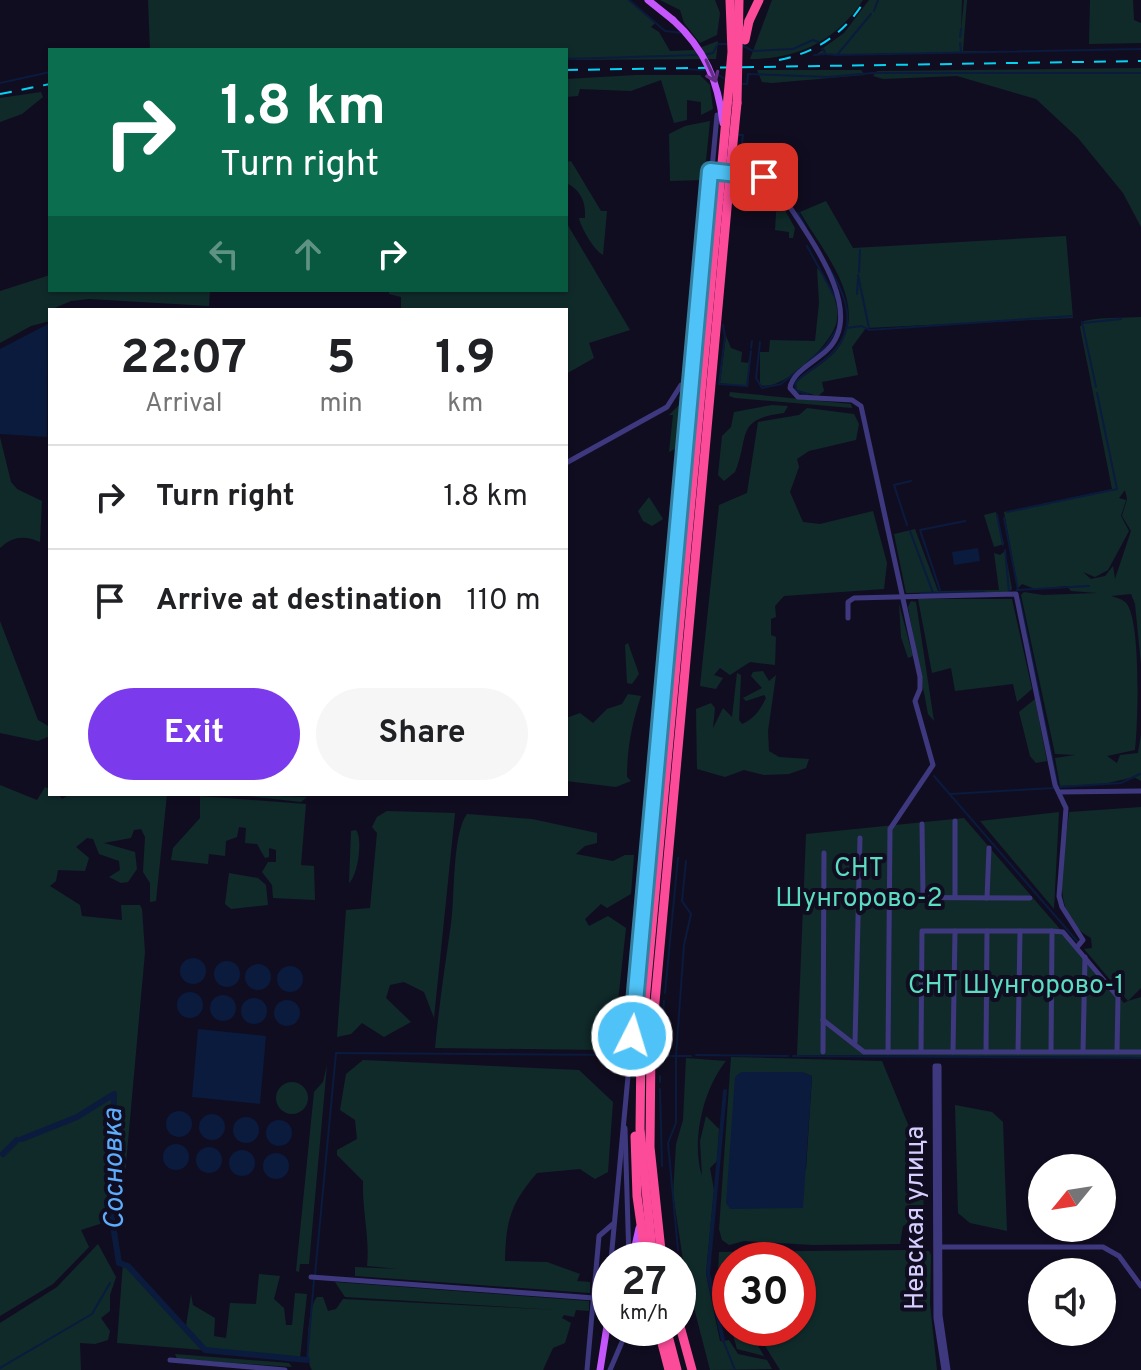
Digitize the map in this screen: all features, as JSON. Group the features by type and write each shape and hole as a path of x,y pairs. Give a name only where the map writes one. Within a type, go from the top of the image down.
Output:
{"highway":[{"path":"661,1242 649,1119 651,1034 723,197 732,52 730,0"},
{"path":"737,103 739,0"},
{"path":"643,1242 635,1117 641,1045 723,197 747,30 756,3"},
{"path":"641,1045 640,1129 651,1242"},
{"path":"663,1346 669,1370"},
{"path":"671,1346 677,1370"},
{"path":"679,1346 685,1370"},
{"path":"685,1346 692,1370"}],"main road":[{"path":"648,0 696,44 714,77 720,98 724,156"},
{"path":"635,1242 640,1218"},
{"path":"600,1370 603,1346"}],"street":[{"path":"613,1242 717,115"},
{"path":"711,170 758,175 773,183 838,292 843,314 836,340 795,377 790,388 798,397 852,400 861,406 921,685 915,701 933,762 890,829 888,1052"},
{"path":"568,462 667,407 681,385 691,385"},
{"path":"848,618 851,598 1016,594 1058,792 1066,808 1059,896 1062,907 1083,940 1077,947"},
{"path":"1058,792 1141,791"},
{"path":"955,821 955,897"},
{"path":"922,824 923,897"},
{"path":"855,1043 860,838"},
{"path":"987,898 989,848"},
{"path":"823,1052 824,853"},
{"path":"824,897 1030,898"},
{"path":"921,1051 922,931 1055,931 1077,947 1118,997 1117,1052"},
{"path":"953,1052 955,931"},
{"path":"986,1052 987,931"},
{"path":"1018,1052 1020,931"},
{"path":"1051,1052 1055,931"},
{"path":"1083,1052 1086,959"},
{"path":"823,1020 864,1052 1141,1052"},
{"name":"Невская улица","path":"937,1066 936,1318 946,1370"},
{"path":"625,1111 629,1242"},
{"path":"599,1242 599,1236 615,1222"},
{"path":"605,1229 613,1237"},
{"path":"938,1247 1103,1247 1119,1256 1141,1286"},
{"path":"311,1277 592,1298"},
{"path":"587,1370 592,1319"},
{"path":"610,1370 620,1346"},
{"path":"170,1360 285,1370"}],"green space":[{"path":"148,0 628,0 655,23 651,27 659,32 670,51 694,50 718,41 716,59 568,60 568,48 150,48"},
{"path":"660,0 715,0 720,13 717,35 700,43 684,23 680,10"},
{"path":"772,0 863,0 841,27 814,45 784,56 750,59"},
{"path":"869,0 962,0 961,31 964,0 967,0 963,51 1042,51 815,55 823,50 826,52 823,48 844,33"},
{"path":"1090,0 1133,0 1134,20 1141,23 1141,43 1089,44"},
{"path":"1141,68 1141,227 1123,193 1078,138 1036,99 957,76 883,79 873,76 877,71"},
{"path":"757,70 861,70 865,75 772,83 762,82"},
{"path":"700,75 710,85 713,109 701,115 701,102 687,100 687,120 674,123 661,80 631,91 580,89 578,96 568,97 568,79"},
{"path":"41,92 43,97 22,114 0,122 0,98"},
{"path":"710,121 704,180 670,181 669,134 685,126"},
{"path":"571,161 601,211 607,211 603,255 592,244 580,222 579,218 585,218 585,207 582,197 568,184 568,162"},
{"path":"777,196 795,228 793,238 789,238 789,232 775,230"},
{"path":"826,201 853,248 1066,236 1073,318 866,328 852,347 858,375 822,382 824,391 818,396 797,390 796,383 835,352 845,335 849,317 847,298 840,280 800,212"},
{"path":"568,225 630,330 589,343 594,358 568,373 568,308 401,308 401,297 389,294 568,292"},
{"path":"817,268 835,299 837,320 834,330 817,353 793,374 770,385 760,385 760,352 769,352 770,340 815,341 819,303"},
{"path":"48,276 48,292 210,292 209,306 89,299 71,301 48,308 48,322 31,326 0,343 0,291"},
{"path":"1141,317 1141,664 1135,604 1131,594 1111,596 1127,604 1135,631 1135,750 1107,756 1117,763 1120,755 1138,753 1141,734 1141,781 1134,777 1104,784 1060,786 1055,758 1075,755 1055,754 1021,595 1024,592 1043,595 1097,593 1071,591 1067,586 1035,589 1022,584 1018,588 1004,512 1112,489 1080,327 1084,321","holes":["1125,490 1127,499 1122,516 1131,531 1115,579 1113,566 1105,576 1091,579 1083,572 1095,577 1108,570 1129,531 1121,516 1126,500 1119,498"]},
{"path":"726,336 731,348 742,352 741,362 748,363 751,351 748,387 720,383"},
{"path":"730,392 851,404 852,408 735,398 729,396"},
{"path":"684,393 681,446 669,452 673,415 669,415 681,403 679,397"},
{"path":"772,405 788,406 784,413 768,416 750,425 735,472 724,481 718,475 722,436 731,427 734,412"},
{"path":"807,408 854,414 859,424 856,440 809,451 797,459 799,467 790,492 803,522 820,524 873,511 887,563 884,589 784,596 775,606 776,617 771,619 771,635 776,637 775,665 750,662 730,675 720,668 714,675 723,678 716,689 700,686 719,505 747,493 758,422 799,415"},
{"path":"0,437 11,482 17,489 42,501 40,542 19,538 0,548"},
{"path":"649,497 663,519 652,526 643,521 638,511"},
{"path":"996,512 1004,544 994,547 984,515"},
{"path":"915,529 938,591 999,590 994,553 1000,555 1005,551 1012,589 1009,592 906,593 894,534"},
{"path":"918,599 1012,599 1032,689 1017,702 1013,684 955,691 951,668 932,673"},
{"path":"911,601 916,602 934,721 928,714 908,607"},
{"path":"899,604 913,656 908,658 901,637"},
{"path":"0,621 38,720 48,726 48,737 38,741 0,733"},
{"path":"628,643 639,674 632,684 627,683 625,645"},
{"path":"763,671 769,681 776,675 768,731 769,751 779,757 809,759 806,768 789,774 764,775 744,770 725,777 697,769 696,709 711,703 715,708 713,728 723,708 732,717 737,673 741,675 739,720 742,724 747,722 766,698 764,695 746,701 743,698 762,688 751,676 753,672"},
{"path":"628,694 641,696 629,746 627,777 631,781 616,787 568,781 568,717 580,713 593,723 607,709 622,704"},
{"path":"1035,699 1047,761 1036,763 1030,756 1019,712"},
{"path":"0,785 37,800 45,787 48,788 48,796 60,796 62,799 67,796 167,796 156,901 150,902 150,883 143,872 145,837 141,829 134,830 131,838 104,843 135,852 137,869 128,882 121,883 109,877 120,870 119,861 99,854 93,839 87,838 76,847 89,858 85,871 58,870 56,881 50,886 80,905 82,916 122,920 121,905 140,905 142,909 145,952 124,1186 112,1220 81,1230 89,1247 53,1284 0,1316"},
{"path":"200,796 306,804 301,865 314,866 315,900 273,898 272,885 262,872 268,862 276,862 276,850 269,848 269,857 265,858 257,844 245,843 246,828 239,827 237,837 226,841 225,856 209,854 208,864 171,860 173,848 200,818"},
{"path":"247,796 307,797 301,802"},
{"path":"1141,807 1141,988 1128,1001 1084,949 1092,948 1091,938 1077,928 1068,915 1063,899 1062,863 1069,812"},
{"path":"387,811 455,813 434,1018 424,992 404,982 390,985 386,998 411,1022 384,1037 362,1023 351,1034 337,1037 346,910 370,908 377,833 372,827 377,817"},
{"path":"1059,812 1054,909 980,821"},
{"path":"467,814 532,819 597,833 597,843 585,846 576,854 613,861 625,855 634,855 631,894 607,908 601,904 585,919 589,926 608,916 626,928 617,1011 603,1050 435,1048 451,924 456,850"},
{"path":"964,818 1124,1003 1141,997 1141,1057 797,1055 806,834"},
{"path":"356,830 358,857 349,883 351,831"},
{"path":"229,873 258,878 266,885 268,905 231,909 225,904"},
{"path":"731,1057 882,1061 921,1156 924,1212 917,1220 903,1226 900,1244 816,1245 816,1242 722,1240 719,1229","holes":["741,1072 802,1072 812,1076 806,1170"]},
{"path":"686,1058 726,1061 705,1101 698,1148 702,1176 700,1141 706,1116 719,1129 717,1161 710,1168 714,1190 706,1274 712,1303 712,1346 733,1346 738,1354 767,1360 772,1369 710,1370 696,1316 696,1242 680,1242 673,1194 676,1144 683,1120"},
{"path":"363,1060 579,1070 613,1102 608,1172 595,1179 580,1169 537,1173 515,1204 507,1235 505,1261 547,1262 580,1274 577,1281 590,1282 590,1293 355,1276 355,1267 399,1269 367,1266 363,1181 337,1155 337,1150 357,1139 355,1120 340,1110 346,1074"},
{"path":"327,1065 309,1264 300,1264 299,1272 296,1271 314,1092 323,1082"},
{"path":"292,1082 303,1087 308,1098 303,1109 292,1114 281,1109 276,1098 281,1087"},
{"path":"955,1105 992,1112 1003,1122 1007,1231 970,1223 958,1213"},
{"path":"98,1244 116,1277 110,1295 110,1311 101,1318 110,1331 108,1340 95,1344 80,1343 81,1370 0,1370 0,1323 57,1287"},
{"path":"816,1251 929,1251 930,1304 937,1370 780,1370 765,1346 816,1346"},
{"path":"123,1263 203,1350 117,1343"},
{"path":"259,1274 280,1276 274,1299 284,1308 286,1325 292,1325 295,1293 307,1294 300,1358 207,1349 186,1326 191,1294 193,1305 215,1318 214,1336 226,1338 230,1303 256,1304"},
{"path":"335,1282 589,1301 589,1311 576,1310 574,1317 564,1315 562,1318 571,1323 565,1343 553,1348 543,1370 312,1370 308,1356 308,1333 311,1311 317,1297 323,1297 328,1311 336,1309 343,1299 557,1310 345,1297"},
{"path":"736,1346 758,1346 764,1356 737,1349"},
{"path":"175,1354 289,1363 292,1367 177,1359"}],"water":[{"path":"48,324 47,437 0,434 0,349"},
{"path":"978,548 980,561 954,565 952,552"},
{"path":"193,958 202,962 206,971 202,980 193,984 184,980 180,971 184,962"},
{"path":"227,961 236,965 240,974 236,983 227,987 218,983 214,974 218,965"},
{"path":"258,964 267,968 271,977 267,986 258,990 249,986 245,977 249,968"},
{"path":"290,966 299,970 303,979 299,988 290,992 281,988 277,979 281,970"},
{"path":"190,992 199,996 203,1005 199,1014 190,1018 181,1014 177,1005 181,996"},
{"path":"223,995 232,999 236,1008 232,1017 223,1021 214,1017 210,1008 214,999"},
{"path":"254,998 263,1002 267,1011 263,1020 254,1024 245,1020 241,1011 245,1002"},
{"path":"287,1000 296,1004 300,1013 296,1022 287,1026 278,1022 274,1013 278,1004"},
{"path":"198,1029 266,1036 260,1104 192,1097"},
{"path":"741,1072 802,1072 812,1076 803,1208 730,1209 726,1203 735,1077"},
{"path":"179,1111 188,1115 192,1124 188,1133 179,1137 170,1133 166,1124 170,1115"},
{"path":"212,1114 221,1118 225,1127 221,1136 212,1140 203,1136 199,1127 203,1118"},
{"path":"246,1117 255,1121 259,1130 255,1139 246,1143 237,1139 233,1130 237,1121"},
{"path":"279,1120 288,1124 292,1133 288,1142 279,1146 270,1142 266,1133 270,1124"},
{"path":"176,1144 185,1148 189,1157 185,1166 176,1170 167,1166 163,1157 167,1148"},
{"path":"209,1147 218,1151 222,1160 218,1169 209,1173 200,1169 196,1160 200,1151"},
{"path":"242,1150 251,1154 255,1163 251,1172 242,1176 233,1172 229,1163 233,1154"},
{"path":"276,1153 285,1157 289,1166 285,1175 276,1179 267,1175 263,1166 267,1157"}],"waterway":[{"path":"629,0 665,31 683,33"},
{"path":"874,11 878,0"},
{"path":"837,55 871,14"},
{"path":"960,37 961,29"},
{"path":"741,45 753,51 793,49 813,40 818,42"},
{"path":"960,43 961,52"},
{"path":"703,55 713,53 718,44 727,44"},
{"path":"822,49 826,54 837,55 1141,49"},
{"path":"814,55 825,54"},
{"path":"568,59 697,55"},
{"path":"684,69 705,70"},
{"path":"711,70 725,79"},
{"path":"0,83 48,72"},
{"path":"741,84 747,84 748,74 828,77 872,73 1141,73"},
{"path":"739,135 743,135 739,169 760,171"},
{"path":"770,175 793,205"},
{"path":"798,213 806,228"},
{"path":"807,246 836,299"},
{"path":"859,272 860,250"},
{"path":"808,394 796,391 795,383 839,345 847,323 845,301 829,268"},
{"path":"858,275 869,328"},
{"path":"857,294 858,279"},
{"path":"846,328 862,326 869,330 1072,316"},
{"path":"1083,323 1121,319"},
{"path":"1082,322 1096,387"},
{"path":"723,325 725,336 719,384 747,386 751,351"},
{"path":"807,363 826,346 837,329"},
{"path":"751,348 752,341"},
{"path":"760,342 756,378 762,388 781,384 802,367"},
{"path":"1007,512 1117,489 1097,393"},
{"path":"907,525 894,485 911,481"},
{"path":"997,515 1003,545"},
{"path":"1004,518 1018,590"},
{"path":"941,593 920,530 965,521"},
{"path":"910,531 933,593"},
{"path":"1005,550 1009,592"},
{"path":"1017,590 1089,586"},
{"path":"920,593 984,592"},
{"path":"1020,600 1058,787"},
{"path":"1060,787 1121,783 1140,774"},
{"path":"934,776 1077,941"},
{"path":"951,794 1053,788"},
{"path":"665,993 678,858"},
{"path":"677,1242 668,1143 676,1123 676,1056 684,945 691,914 682,901 686,861"},
{"path":"662,1028 664,1001"},
{"path":"315,1275 336,1053 624,1055"},
{"path":"696,1055 788,1056"},
{"path":"661,1056 670,1056"},
{"path":"672,1056 691,1056"},
{"path":"793,1056 1141,1058"},
{"path":"660,1076 660,1082"},
{"path":"660,1089 662,1166"},
{"path":"712,1291 708,1273 725,1091"},
{"name":"Сосновка","path":"22,1139 77,1117 114,1094 111,1213 119,1263 128,1266 205,1350 307,1360"},
{"name":"Сосновка","path":"3,1154 17,1140"},
{"path":"307,1360 314,1280"},
{"path":"0,1368 92,1314 110,1283"},
{"path":"725,1346 735,1370"}],"railway":[{"path":"779,60 805,52 829,39 849,22 865,0"},
{"path":"568,70 1141,61"},
{"path":"0,94 48,84"}],"route":[{"path":"632,1036 710,171 764,177"}],"park label":[{"name":"СНТ Шунгорово-2","path":"859,884"},
{"name":"СНТ Шунгорово-1","path":"1016,986"}]}
